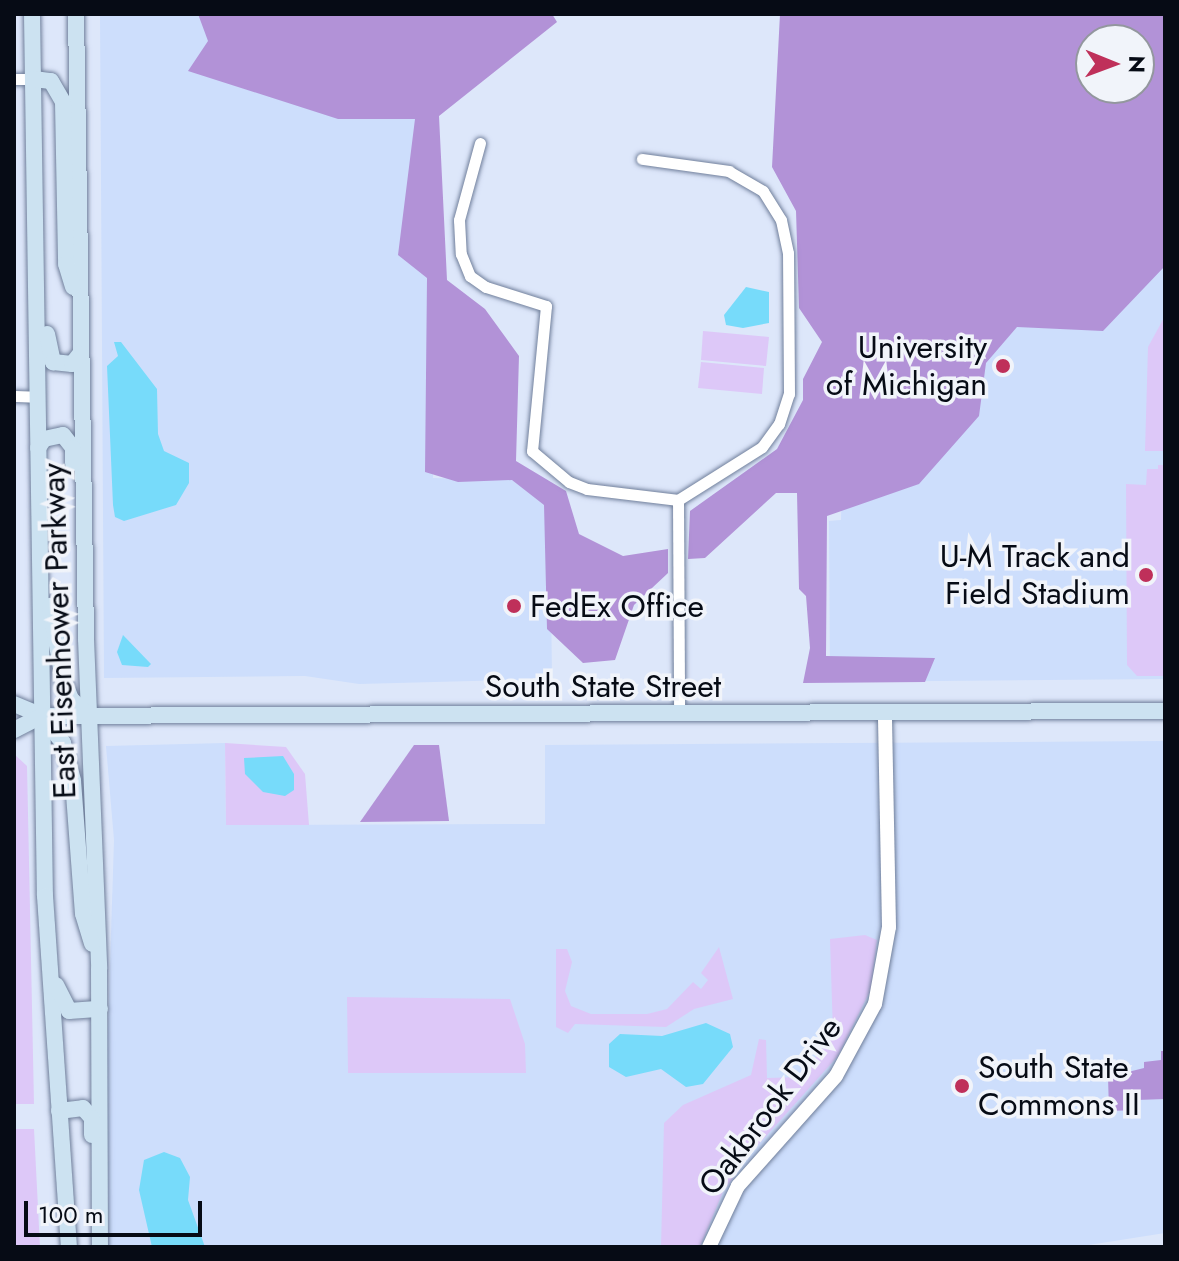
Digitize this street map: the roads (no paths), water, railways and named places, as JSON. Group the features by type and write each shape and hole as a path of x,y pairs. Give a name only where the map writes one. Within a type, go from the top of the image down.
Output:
{"main road":[{"name":"East Eisenhower Parkway","path":"32,14 42,772 69,1247"},
{"name":"East Eisenhower Parkway","path":"76,14 86,639 100,1009 100,1247"},
{"path":"34,79 51,81 63,102 66,264 79,307"},
{"path":"35,190 44,222 47,355 65,365 78,361 80,354"},
{"path":"38,448 53,435 69,439 73,448 76,605 86,639"},
{"path":"39,478 49,520 56,652 71,699 88,715"},
{"name":"South State Street","path":"14,704 42,716 1165,711"},
{"path":"42,716 63,743 73,781 83,914 99,969"},
{"name":"South State Street","path":"14,730 42,716"},
{"path":"42,772 50,826 56,988 69,1011 100,1009"},
{"path":"59,1111 83,1108 92,1118 92,1185 101,1207"}],"street":[{"path":"14,79 34,79"},
{"path":"480,143 459,220 461,254 470,276 486,287 546,306 532,451 569,482 587,489 678,500 762,447 779,424 789,394 788,253 781,220 763,191 729,171 642,159"},
{"path":"14,396 37,397"},
{"path":"678,500 679,713"},
{"name":"Oakbrook Drive","path":"709,1247 738,1186 836,1076 875,1004 889,927 885,713"}],"water":[{"path":"746,287 769,292 769,323 743,328 726,325 724,315"},
{"path":"114,342 121,342 157,389 158,434 164,451 189,463 189,483 176,505 124,521 115,517 113,505 107,366 118,356"},
{"path":"123,635 151,664 148,667 122,665 117,652"},
{"path":"283,756 294,774 294,790 285,796 263,792 245,774 244,758"},
{"path":"706,1023 730,1034 733,1047 703,1084 686,1087 661,1069 626,1077 609,1067 609,1044 620,1034 662,1036"},
{"path":"164,1152 180,1158 190,1177 188,1200 205,1247 152,1247 139,1190 144,1160"}],"waterway":[{"path":"289,14 398,14"}],"place":[{"name":"University of Michigan","path":"1003,366"},
{"name":"U-M Track and Field Stadium","path":"1146,575"},
{"name":"FedEx Office","path":"514,606"},
{"name":"South State Commons II","path":"962,1086"}]}
